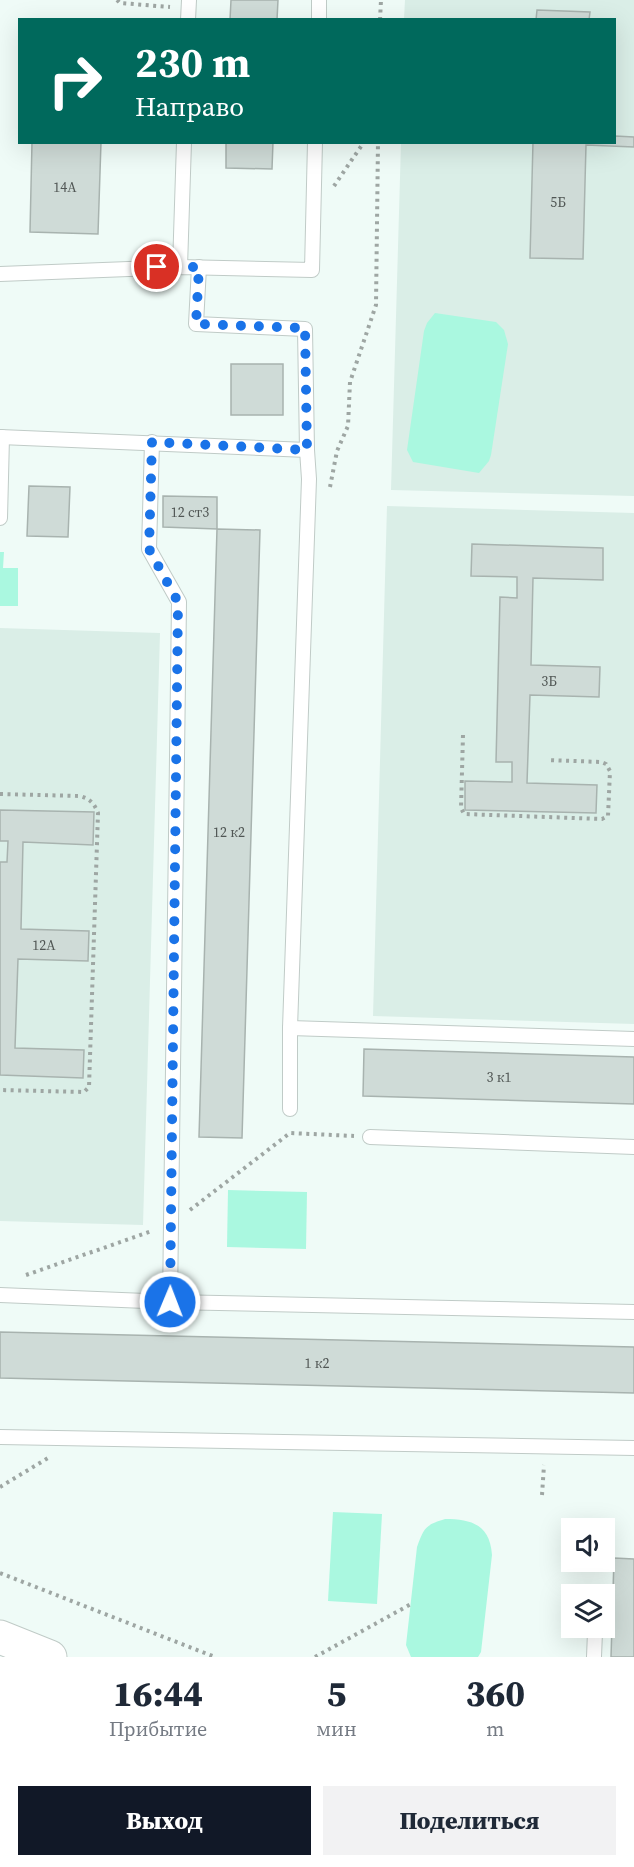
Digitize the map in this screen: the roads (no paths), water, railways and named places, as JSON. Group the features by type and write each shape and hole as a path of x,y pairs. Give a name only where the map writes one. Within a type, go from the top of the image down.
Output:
{"street":[{"path":"0,1638 50,1657"}],"lane":[{"path":"319,0 319,18"},
{"path":"180,267 184,144"},
{"path":"0,274 180,267 312,270 315,144"},
{"path":"199,267 196,324 305,328 308,491 290,1028 290,1109"},
{"path":"0,518 1,437 307,450"},
{"path":"152,442 149,549 178,602 170,1302"},
{"path":"290,1028 634,1039"},
{"path":"370,1137 634,1147"},
{"path":"0,1295 170,1302 634,1312"},
{"path":"0,1437 634,1448"},
{"path":"594,1657 596,1638"}]}
